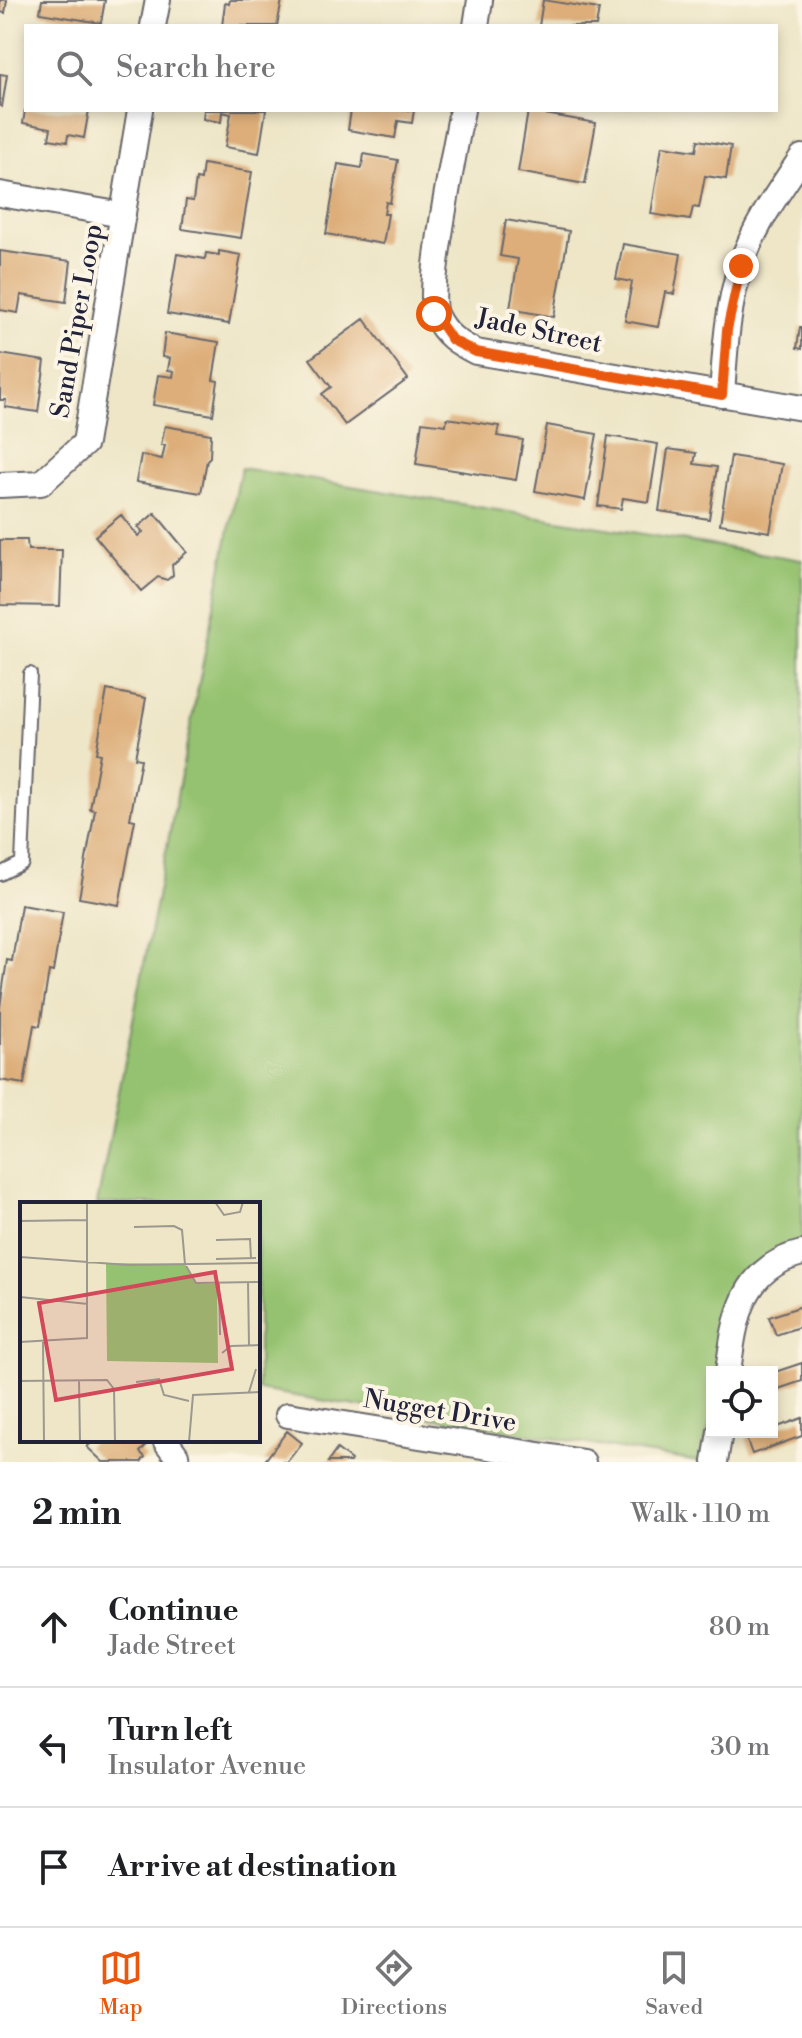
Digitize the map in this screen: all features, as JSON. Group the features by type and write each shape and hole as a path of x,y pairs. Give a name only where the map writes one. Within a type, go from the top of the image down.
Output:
{"street":[{"path":"153,24 158,0"},
{"path":"476,24 480,0"},
{"name":"Sand Piper Loop","path":"0,485 41,483 85,443 140,112"},
{"name":"Jade Street","path":"462,112 434,279 434,314 452,340 476,352 802,408"},
{"path":"722,395 727,330 741,266 760,221 802,157"},
{"path":"0,194 123,215"},
{"path":"729,1366 743,1297 763,1273 802,1253"},
{"name":"Nugget Drive","path":"288,1415 583,1462"},
{"path":"715,1462 719,1438"},
{"path":"166,1442 177,1462"}],"lane":[{"path":"0,874 22,863 30,674"}],"green space":[{"path":"241,468 802,560 802,1253 743,1297 725,1366 706,1366 706,1438 700,1462 260,1390 260,1202 97,1202"}],"building":[{"path":"0,0 7,0 5,13 0,12"},
{"path":"42,0 105,0 101,23 40,13"},
{"path":"230,0 282,0 277,24 222,24 225,3 229,4"},
{"path":"543,0 599,9 596,24 539,24"},
{"path":"0,74 7,75 2,107 0,106"},
{"path":"25,112 89,112 84,138 68,135 67,142 49,139 51,128 23,123"},
{"path":"204,112 222,112 221,122 203,119"},
{"path":"222,112 266,112 259,153 225,147 231,114"},
{"path":"351,112 414,112 412,123 398,121 395,138 348,130"},
{"path":"528,112 596,123 585,184 518,172"},
{"path":"698,140 731,146 726,179 705,176 699,208 693,207 690,220 651,214 662,146 696,151"},
{"path":"364,154 398,160 390,203 386,202 384,214 388,214 383,244 326,234 338,164 362,168"},
{"path":"203,164 252,172 241,238 182,229 186,200 193,201 196,179 201,180"},
{"path":"506,220 569,231 554,317 510,309 518,259 500,256"},
{"path":"623,244 681,254 674,294 665,292 658,327 625,321 632,282 616,279"},
{"path":"0,251 71,261 66,302 21,295 18,313 0,310"},
{"path":"219,251 241,255 229,324 167,314 177,254 205,259 206,253 219,255"},
{"path":"364,319 408,379 345,425 322,394 331,387 310,359"},
{"path":"802,327 802,349 797,348"},
{"path":"165,333 219,342 213,380 218,381 213,415 153,405 158,375 173,377 174,371 168,370 170,358 162,357"},
{"path":"0,354 45,361 38,412 5,407 6,400 0,400"},
{"path":"447,418 499,426 497,436 523,440 516,480 416,464 422,422 446,425"},
{"path":"547,425 597,434 585,500 535,491"},
{"path":"165,426 211,434 210,457 201,493 136,482 141,455 162,459"},
{"path":"608,436 658,444 649,502 623,498 621,509 598,506"},
{"path":"668,449 696,453 694,464 717,467 709,519 659,511"},
{"path":"731,456 782,464 770,532 720,524"},
{"path":"155,513 187,552 172,565 173,575 167,580 158,577 141,591 95,536 121,515 138,536 143,532 138,527"},
{"path":"0,540 27,540 28,550 62,550 60,606 0,605"},
{"path":"107,690 146,698 135,758 141,759 130,819 135,820 119,905 79,898 95,810 90,809"},
{"path":"21,905 63,912 53,972 49,971 40,1026 34,1025 24,1084 0,1080 0,1007 7,960 12,961"},
{"path":"802,1306 802,1326 776,1335 769,1317"},
{"path":"802,1363 802,1381 778,1389 778,1371"},
{"path":"802,1418 802,1436 752,1454 746,1438 778,1438 778,1427"},
{"path":"287,1431 302,1443 287,1462 264,1462"},
{"path":"92,1442 149,1442 140,1452 145,1457 141,1462 103,1462 87,1447"},
{"path":"337,1449 351,1460 350,1462 328,1462"}],"route":[{"path":"434,314 452,340 476,352 722,395 727,330 741,266"}]}
